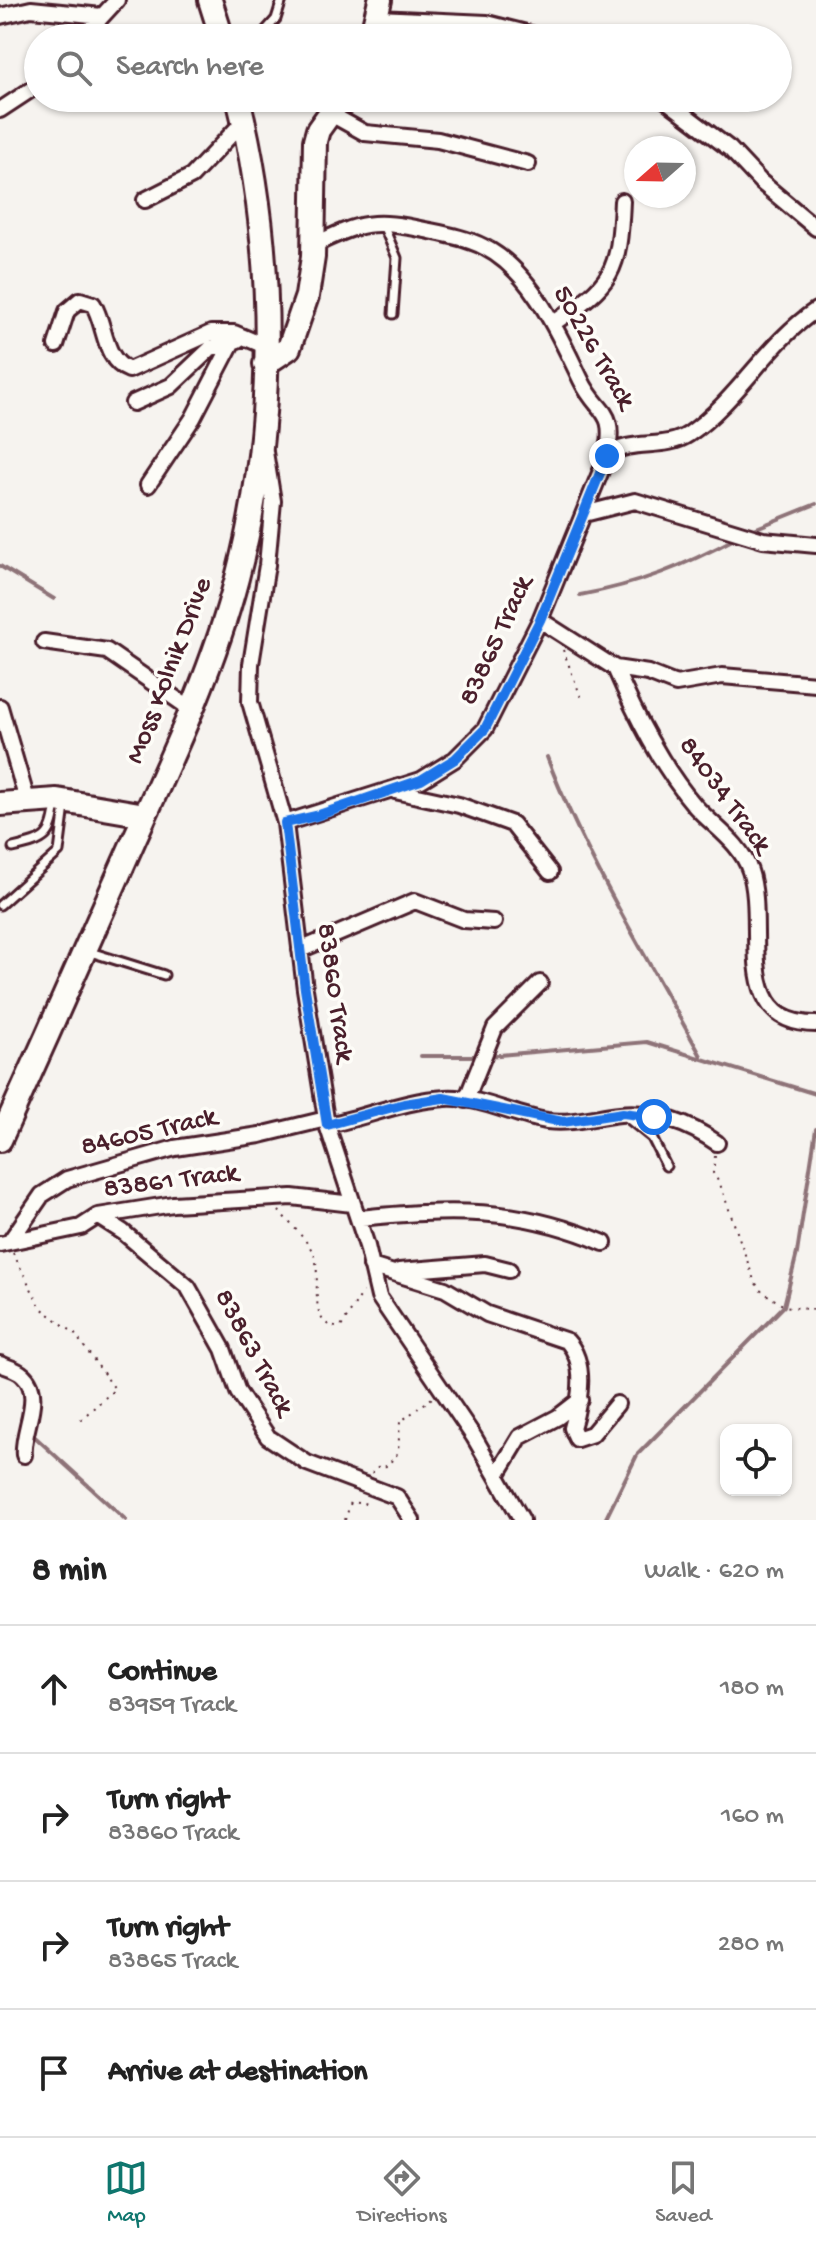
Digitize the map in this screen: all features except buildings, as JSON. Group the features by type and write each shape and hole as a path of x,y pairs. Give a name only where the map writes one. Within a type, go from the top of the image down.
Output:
{"main road":[{"path":"210,0 218,24"},
{"name":"Moss Kolnik Drive","path":"0,1140 192,710 237,579 260,432 252,347 264,265 241,112"},
{"path":"252,347 289,348 296,334 307,296 314,245 313,150 318,130 331,112"},
{"path":"0,804 61,800 145,815"}],"street":[{"path":"95,24 117,0"},
{"path":"0,16 31,9 102,16"},
{"path":"376,19 491,24"},
{"path":"0,110 24,94"},
{"path":"342,112 365,133 438,140 528,164"},
{"path":"681,112 730,149 761,182 816,228"},
{"path":"145,200 192,176 243,122"},
{"path":"554,323 589,298 613,273 622,201"},
{"name":"50226 Track","path":"314,245 355,225 382,223 435,232 485,248 503,260 554,323 584,387 610,422 612,430 607,456"},
{"path":"56,345 67,311 80,300 93,304 111,354 119,366 129,370 211,333 223,331 252,347"},
{"name":"50226 Track","path":"607,456 623,447 672,442 688,435 740,389 794,328 816,310"},
{"path":"133,403 171,386 203,352 252,347"},
{"path":"148,485 193,418 252,347"},
{"name":"83860 Track","path":"260,432 273,501 267,565 251,664 250,702 285,823 326,1122 377,1270 379,1297 497,1475 522,1520"},
{"name":"83865 Track","path":"285,823 392,791 442,769 485,729 545,624 607,456"},
{"path":"584,514 635,501 763,540 816,545"},
{"path":"545,624 615,668 648,673 676,684 722,676 816,684"},
{"path":"44,642 107,651 192,710"},
{"name":"84034 Track","path":"615,668 643,727 685,792 733,843 747,864 755,894 757,964 764,999 783,1017 816,1024"},
{"path":"0,707 27,800"},
{"path":"392,791 459,805 512,824 550,872"},
{"path":"300,950 415,901 464,920 494,922"},
{"path":"466,1100 495,1028 540,983"},
{"name":"84605 Track","path":"5,1242 37,1201 60,1182 175,1148 260,1135 419,1101 466,1100 520,1116 563,1122 620,1114 669,1120 698,1129 717,1143"},
{"name":"83861 Track","path":"5,1242 81,1227 98,1216 173,1204 308,1197 355,1211 454,1210 549,1222 604,1243"},
{"name":"83863 Track","path":"98,1216 157,1259 188,1287 223,1349 238,1392 268,1437 307,1463 397,1497 412,1520"},
{"path":"377,1270 485,1264 509,1270"},
{"path":"377,1270 445,1289 487,1314 567,1341 575,1354 580,1400 572,1428 574,1437 581,1439 592,1434 617,1404"},
{"path":"0,1364 23,1374 31,1392 31,1414 23,1442 24,1455"},
{"path":"497,1475 520,1437 558,1417 580,1400"}],"lane":[{"path":"272,24 282,0"},
{"path":"382,223 397,258 393,314"},
{"path":"13,848 43,840 48,835 61,800"},
{"path":"0,905 59,852 61,800"},
{"path":"85,950 164,975"},
{"path":"620,1114 644,1128 659,1149 666,1166"}],"path":[{"path":"545,624 581,697"},
{"path":"717,1143 713,1173 720,1184 754,1280 760,1290 784,1306 816,1310"},
{"path":"268,1198 315,1256 320,1315 331,1327 341,1327 347,1320 377,1270"},
{"path":"5,1242 33,1297 48,1317 74,1333 115,1389 79,1421"},
{"path":"345,1520 351,1502 364,1504 373,1489 363,1481 374,1468 387,1466 397,1455 400,1422 444,1393"}],"waterway":[{"path":"749,531 816,504"},
{"path":"580,595 661,573 738,537"},
{"path":"0,566 54,599"},
{"path":"547,757 599,872 701,1056"},
{"path":"488,1056 647,1042 816,1094"},
{"path":"421,1056 479,1056"},
{"path":"606,1518 637,1455 784,1306 797,1253 816,1129"},
{"path":"35,1437 126,1520"}],"route":[{"path":"607,456 540,620 485,729 455,759 421,780 316,816 285,823 305,989 327,1125 404,1104 443,1098 466,1100 520,1116 563,1122 623,1113 654,1117"}]}
